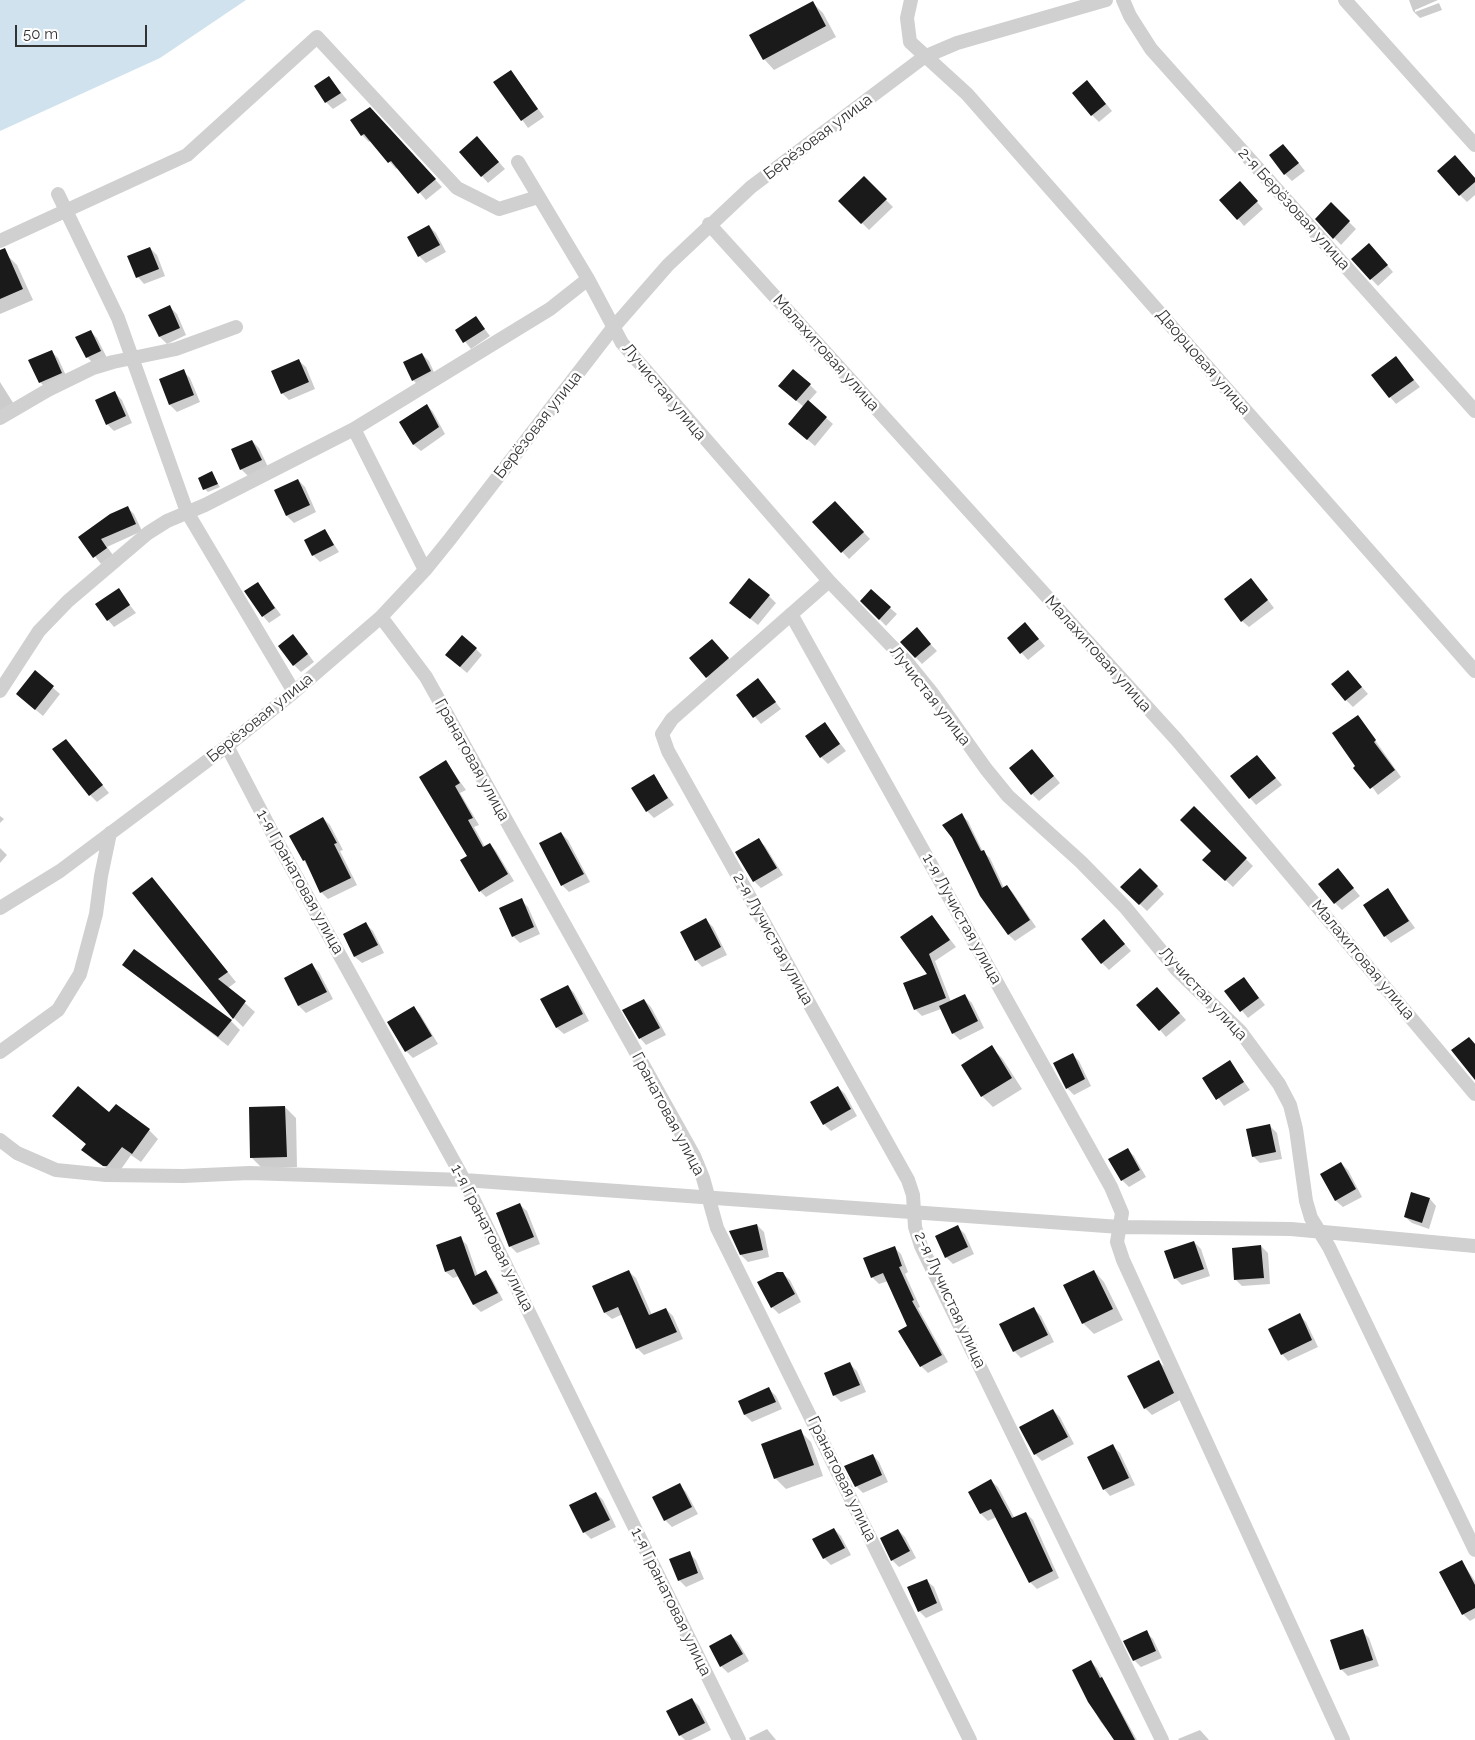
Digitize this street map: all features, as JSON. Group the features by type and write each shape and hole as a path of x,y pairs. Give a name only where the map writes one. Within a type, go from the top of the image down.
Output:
{"street":[{"name":"Дворцовая улица","path":"911,0 907,18 910,42 924,58 967,94 1475,671"},
{"name":"Берёзовая улица","path":"0,908 60,872 227,746 294,692 381,617 425,570 612,329 668,265 709,224 752,186 924,58 957,43 1091,2 1106,0"},
{"name":"2-я Берёзовая улица","path":"1123,0 1130,16 1152,49 1475,411"},
{"path":"1345,0 1475,145"},
{"path":"0,241 187,155 317,37 457,188 499,209 538,197"},
{"name":"Лучистая улица","path":"518,162 588,279 612,329 622,343 829,581 922,680 1008,796 1112,894 1177,970 1240,1030 1279,1084 1290,1104 1296,1129 1306,1201 1475,1550"},
{"path":"58,194 104,286 134,358 187,512 294,692"},
{"name":"Малахитовая улица","path":"709,224 1176,739 1475,1094"},
{"path":"0,691 39,631 68,601 148,533 167,521 205,505 354,429 550,308 588,279"},
{"path":"0,418 48,390 93,368 176,349 236,327"},
{"path":"354,429 425,570"},
{"path":"791,614 829,581"},
{"name":"2-я Лучистая улица","path":"791,614 672,720 662,734 668,751 908,1180 921,1246 1162,1740"},
{"name":"1-я Лучистая улица","path":"791,614 1111,1187 1122,1213 1117,1242 1123,1260 1342,1740"},
{"name":"Гранатовая улица","path":"381,617 430,686 694,1156 703,1178 717,1228 970,1740"},
{"name":"1-я Гранатовая улица","path":"227,746 279,847 464,1180 739,1740"},
{"path":"0,1052 58,1010 80,974 96,914 101,876 110,833"},
{"path":"0,1140 18,1153 56,1170 106,1175 183,1176 249,1173 464,1180 1120,1227 1291,1229 1475,1246"}],"water":[{"path":"0,0 246,0 160,58 0,131"}],"building":[{"path":"813,1 826,26 763,60 749,35"},
{"path":"511,70 538,109 521,121 493,82"},
{"path":"329,76 341,93 325,103 314,86"},
{"path":"1087,80 1106,104 1091,116 1072,93"},
{"path":"370,107 436,179 418,194 391,161 388,163 364,134 361,136 350,120"},
{"path":"477,136 499,162 481,177 459,152"},
{"path":"1283,144 1299,163 1284,175 1269,155"},
{"path":"1455,155 1475,178 1475,182 1459,196 1437,171"},
{"path":"864,176 887,199 861,224 838,201"},
{"path":"1240,181 1258,201 1237,220 1219,200"},
{"path":"1331,202 1350,221 1333,239 1315,219"},
{"path":"429,225 440,245 418,257 407,237"},
{"path":"1369,243 1388,265 1370,280 1351,259"},
{"path":"150,247 159,269 136,278 127,256"},
{"path":"5,248 23,289 0,299 0,250"},
{"path":"170,305 180,328 159,337 148,315"},
{"path":"476,316 485,329 463,343 455,330"},
{"path":"91,330 101,351 86,358 75,337"},
{"path":"52,350 62,373 39,383 28,360"},
{"path":"422,353 431,371 412,381 403,362"},
{"path":"1396,356 1414,380 1389,398 1371,375"},
{"path":"299,359 309,382 281,394 271,371"},
{"path":"184,369 194,395 169,405 159,379"},
{"path":"793,369 811,384 796,401 778,386"},
{"path":"115,391 126,416 106,425 95,400"},
{"path":"808,400 827,417 807,440 788,424"},
{"path":"427,404 439,427 413,445 399,422"},
{"path":"252,440 262,460 240,470 231,449"},
{"path":"212,471 218,484 203,490 198,478"},
{"path":"298,479 310,505 286,516 274,490"},
{"path":"835,501 864,532 841,553 812,522"},
{"path":"128,506 136,524 101,539 107,548 93,558 78,537 110,514"},
{"path":"325,529 334,545 312,556 304,540"},
{"path":"749,578 770,595 750,619 729,603"},
{"path":"1251,578 1268,600 1241,622 1224,599"},
{"path":"258,582 275,608 262,617 244,591"},
{"path":"119,588 130,605 107,621 95,604"},
{"path":"871,589 891,607 879,620 860,601"},
{"path":"1025,622 1039,639 1020,654 1007,638"},
{"path":"917,627 931,644 915,658 900,642"},
{"path":"293,634 308,654 293,666 278,646"},
{"path":"462,635 477,648 460,667 445,655"},
{"path":"712,639 729,658 706,678 689,658"},
{"path":"35,670 54,686 35,710 16,694"},
{"path":"1348,670 1362,687 1345,701 1331,684"},
{"path":"758,678 776,702 753,718 736,695"},
{"path":"1358,715 1376,740 1374,742 1395,770 1370,789 1353,768 1355,766 1332,733"},
{"path":"825,722 840,744 820,758 805,736"},
{"path":"66,739 103,785 89,796 52,749"},
{"path":"1032,749 1054,776 1031,795 1009,768"},
{"path":"1257,755 1276,778 1249,799 1230,776"},
{"path":"446,760 460,783 455,786 473,818 468,820 483,847 490,843 508,874 479,892 460,860 467,856 419,777"},
{"path":"654,774 668,798 646,812 631,788"},
{"path":"1194,806 1247,858 1225,881 1202,860 1211,851 1180,820"},
{"path":"962,813 981,851 984,850 1002,888 1007,885 1030,920 1008,935 980,896 952,838 942,825"},
{"path":"323,817 337,843 334,844 351,878 320,893 305,860 303,861 289,836"},
{"path":"561,832 584,874 561,886 539,843"},
{"path":"759,838 777,868 753,882 735,852"},
{"path":"1140,868 1158,886 1139,905 1120,887"},
{"path":"1338,868 1354,888 1334,904 1318,884"},
{"path":"152,877 228,972 218,979 246,1001 233,1019 132,893"},
{"path":"1388,888 1409,921 1384,937 1363,905"},
{"path":"522,898 534,927 512,937 499,908"},
{"path":"932,915 950,940 929,954 946,998 914,1010 903,983 927,974 900,937"},
{"path":"706,918 721,947 695,961 680,932"},
{"path":"1104,919 1125,944 1101,964 1081,939"},
{"path":"366,922 378,945 354,957 343,934"},
{"path":"134,949 232,1020 218,1037 122,965"},
{"path":"312,963 327,992 298,1006 284,978"},
{"path":"1244,977 1259,998 1240,1012 1224,991"},
{"path":"568,985 583,1014 556,1028 540,999"},
{"path":"1157,987 1180,1013 1159,1031 1136,1005"},
{"path":"965,994 978,1021 952,1034 939,1006"},
{"path":"644,999 660,1028 639,1039 622,1010"},
{"path":"414,1006 432,1036 405,1052 387,1022"},
{"path":"1469,1037 1475,1044 1475,1080 1451,1050"},
{"path":"992,1045 1012,1078 981,1097 961,1065"},
{"path":"1073,1053 1085,1079 1066,1089 1053,1063"},
{"path":"1230,1060 1244,1082 1216,1100 1202,1078"},
{"path":"78,1086 109,1112 116,1104 150,1129 132,1154 122,1147 107,1166 103,1166 81,1150 86,1144 52,1116"},
{"path":"838,1086 851,1109 823,1125 810,1102"},
{"path":"285,1106 287,1157 250,1158 249,1107"},
{"path":"1270,1124 1276,1152 1252,1157 1246,1129"},
{"path":"1128,1148 1140,1170 1121,1181 1108,1159"},
{"path":"1341,1162 1356,1189 1335,1201 1320,1174"},
{"path":"1411,1192 1430,1198 1422,1223 1404,1217"},
{"path":"520,1203 534,1237 509,1247 496,1213"},
{"path":"757,1224 763,1250 740,1255 729,1231"},
{"path":"958,1225 968,1247 945,1258 935,1236"},
{"path":"461,1236 475,1276 486,1270 498,1293 473,1305 454,1269 445,1272 436,1245"},
{"path":"1194,1241 1204,1269 1174,1279 1164,1251"},
{"path":"1261,1245 1264,1278 1234,1280 1232,1248"},
{"path":"895,1246 902,1266 899,1267 914,1300 912,1301 942,1355 920,1367 898,1331 907,1326 883,1273 871,1278 863,1258"},
{"path":"629,1270 649,1315 666,1308 677,1332 636,1349 618,1307 604,1313 592,1286"},
{"path":"1094,1270 1113,1309 1082,1324 1063,1285"},
{"path":"777,1272 783,1272 795,1294 771,1308 757,1282"},
{"path":"1034,1307 1048,1335 1013,1352 999,1324"},
{"path":"1300,1313 1312,1340 1281,1355 1268,1329"},
{"path":"1159,1360 1174,1393 1144,1409 1127,1376"},
{"path":"850,1362 860,1385 833,1396 824,1373"},
{"path":"769,1387 776,1402 744,1415 738,1401"},
{"path":"1053,1409 1068,1437 1034,1455 1019,1427"},
{"path":"801,1429 814,1465 774,1479 761,1444"},
{"path":"1113,1444 1129,1478 1103,1490 1087,1457"},
{"path":"873,1454 882,1475 855,1487 844,1466"},
{"path":"991,1479 1012,1518 1026,1512 1053,1571 1029,1583 991,1509 980,1514 968,1492"},
{"path":"680,1483 692,1507 664,1521 652,1497"},
{"path":"596,1492 610,1520 583,1533 569,1505"},
{"path":"834,1528 845,1548 823,1559 812,1539"},
{"path":"898,1529 910,1551 891,1561 880,1538"},
{"path":"690,1551 698,1573 678,1581 669,1559"},
{"path":"1462,1560 1475,1585 1475,1608 1462,1615 1439,1572"},
{"path":"927,1579 937,1603 918,1612 907,1587"},
{"path":"1363,1629 1373,1660 1340,1670 1330,1640"},
{"path":"1147,1630 1156,1651 1133,1661 1123,1641"},
{"path":"731,1634 743,1654 720,1667 709,1646"},
{"path":"1091,1660 1135,1740 1114,1740 1088,1702 1072,1670"},
{"path":"692,1698 705,1723 679,1736 666,1711"}]}
